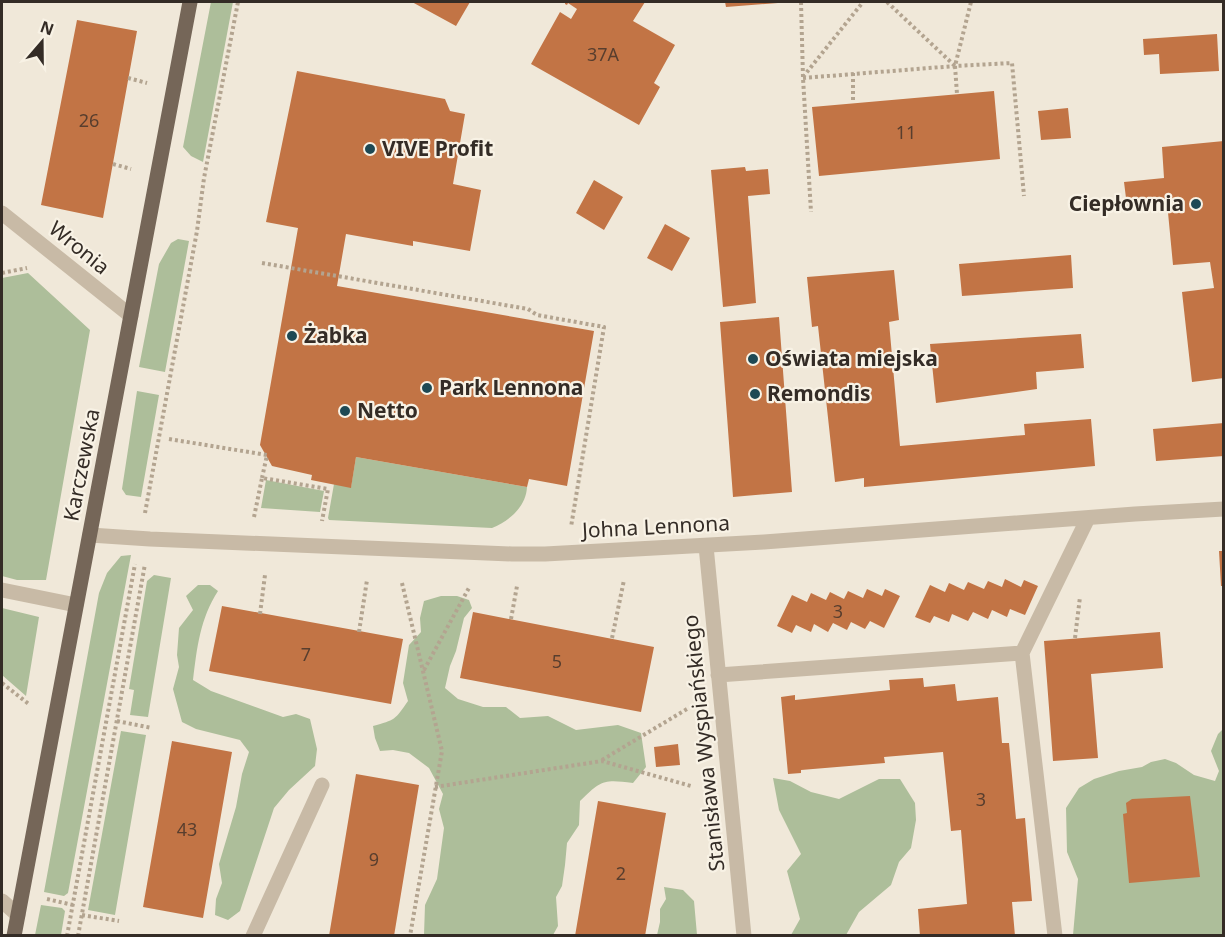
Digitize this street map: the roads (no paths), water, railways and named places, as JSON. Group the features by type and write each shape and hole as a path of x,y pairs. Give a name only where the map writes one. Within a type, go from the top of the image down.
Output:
{"main road":[{"name":"Karczewska","path":"14,936 190,2"}],"street":[{"name":"Wronia","path":"2,213 131,316"},
{"name":"Johna Lennona","path":"90,535 512,554 706,546 1224,509"},
{"path":"1055,936 1022,653 1088,518"},
{"name":"Stanisława Wyspiańskiego","path":"706,546 744,936"},
{"path":"2,590 76,605"},
{"path":"718,675 1022,653"},
{"path":"253,936 321,785"},
{"path":"2,902 18,915"}],"place":[{"name":"VIVE Profit","path":"370,149"},
{"name":"Ciepłownia","path":"1196,204"},
{"name":"Żabka","path":"292,336"},
{"name":"Oświata miejska","path":"753,359"},
{"name":"Park Lennona","path":"427,388"},
{"name":"Remondis","path":"755,394"},
{"name":"Netto","path":"345,411"}]}
